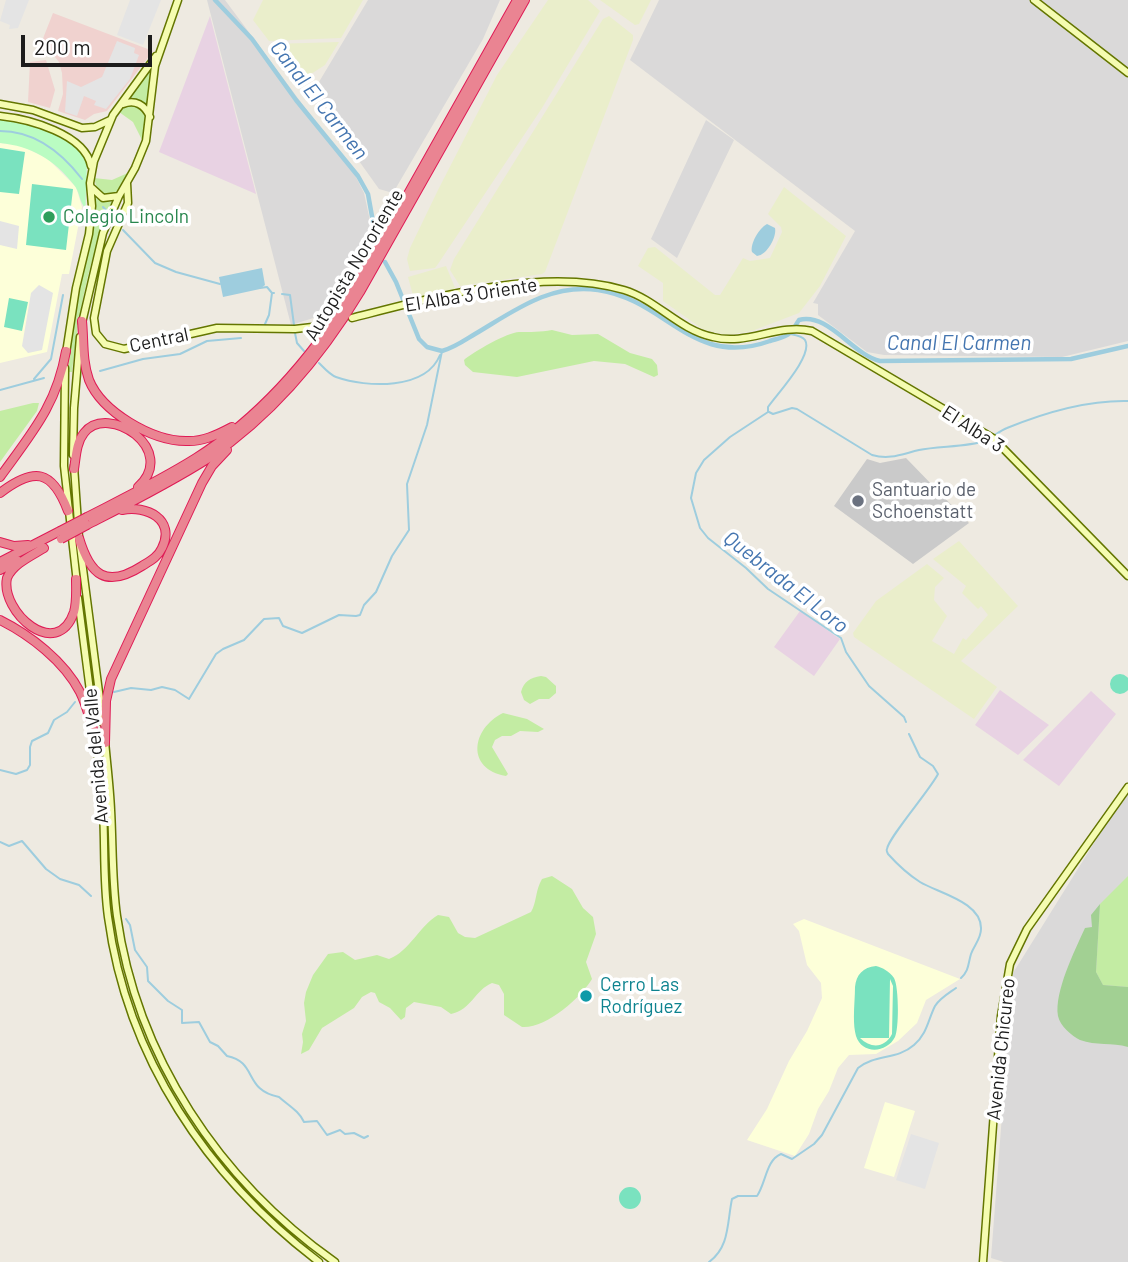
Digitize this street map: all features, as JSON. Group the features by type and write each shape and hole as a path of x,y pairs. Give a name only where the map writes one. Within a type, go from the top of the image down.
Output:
{"highway":[{"name":"Autopista Nororiente","path":"0,562 61,535 196,458 252,415 294,373 343,307 517,0"},
{"name":"Autopista Nororiente","path":"87,521 113,512 180,475 241,433 286,392 313,361 341,322 525,0"},
{"path":"82,321 83,354 90,382 106,405 130,422 162,438 188,442 214,436 252,415"},
{"path":"0,477 51,402 60,380 66,351"},
{"path":"74,469 78,443 86,430 102,422 120,426 143,442 151,459 151,469 146,479 125,498"},
{"path":"105,743 107,692 115,671 205,477 216,460 241,433"},
{"path":"0,493 22,478 39,475 51,480 57,487 68,511"},
{"path":"79,538 90,565 97,573 107,577 125,576 156,556 165,538 164,528 157,517 140,508 113,512"},
{"path":"0,542 14,546 41,545"},
{"name":"Autopista Nororiente","path":"0,570 41,545"},
{"path":"41,545 15,567 5,584 8,604 24,623 43,633 55,632 65,626 74,610 76,579"},
{"path":"0,620 37,645 69,674 84,702 96,738"}],"street":[{"name":"Avenida del Valle","path":"180,0 155,66 150,118 143,150 100,241 82,321 75,385 74,469 79,538 105,743 118,927 133,991 153,1045 190,1113 229,1165 274,1212 335,1262"},
{"path":"1034,0 1128,73"},
{"name":"Avenida del Valle","path":"159,51 111,119 92,172 90,227 76,288 66,351 63,446 68,511 102,793 108,917 121,979 141,1040 174,1105 219,1169 271,1223 319,1262"},
{"path":"121,105 130,102 140,104 150,118"},
{"path":"0,104 22,107 84,129 111,119"},
{"path":"0,117 41,127 69,138 82,147 88,156 92,172"},
{"path":"41,127 49,124 52,117"},
{"path":"90,183 102,197 110,199 119,196 128,203"},
{"name":"Central","path":"127,183 128,203 107,251 94,318 96,333 105,344 124,349 217,328 295,329 321,326"},
{"name":"El Alba 3 Oriente","path":"352,318 506,285 578,283 612,287 639,295 686,326 713,337 748,339 787,329"},
{"name":"El Alba 3","path":"787,329 801,328 826,338 991,436 1128,576"},
{"name":"Avenida Chicureo","path":"983,1262 1002,1007 1010,964 1027,929 1128,788"}],"shaded area":[{"path":"6,0 29,0 18,28 9,29 10,25 0,21"},
{"path":"130,0 161,0 143,45 117,35"},
{"path":"207,0 225,0 355,175 364,193 372,230 323,315 291,325"},
{"path":"263,0 363,0 341,38 269,41 253,20"},
{"path":"368,0 500,0 483,39 393,193 379,189 354,154 355,148 349,147 310,97"},
{"path":"548,0 588,0 600,11 542,108 438,264 435,268 410,271 407,259 410,248 438,190 497,75"},
{"path":"600,0 651,0 639,24 635,25"},
{"path":"659,0 1128,0 1128,341 1062,357 884,355 867,352 818,315 818,304 813,303 855,231 630,60"},
{"path":"53,13 153,51 107,111 94,114 85,120 58,111 63,94 62,73 59,62 42,41"},
{"path":"210,16 256,194 159,152"},
{"path":"609,16 633,35 633,40 545,272 460,286 450,270 454,259 603,19"},
{"path":"117,41 135,48 134,53 139,55 130,79 106,109 94,105 96,101 84,96 77,116 65,112 67,81 81,87 102,77"},
{"path":"339,42 325,65 303,79 298,77 272,44"},
{"path":"46,60 55,90 50,108 28,102 30,62"},
{"path":"706,120 734,140 677,258 651,239"},
{"path":"0,143 20,145 48,159 76,187 82,207 69,274 62,274 47,352 0,363"},
{"path":"784,187 846,236 820,286 799,313 752,331 727,335 704,330 663,301 663,283 638,266 648,248 655,247 715,295 720,295 743,258 750,261 770,258 782,232 781,227 768,214"},
{"path":"0,221 19,226 17,249 0,245"},
{"path":"446,266 456,290 414,299 408,277"},
{"path":"39,285 53,293 42,350 28,353 22,346 31,293"},
{"path":"906,458 969,523 913,564 834,506 867,459 880,463"},
{"path":"959,541 1018,606 961,661 997,687 974,719 854,637 853,633 876,601 927,564 944,578 935,587 934,600 947,616 932,641 954,654 963,638 966,640 988,615 981,606 978,609 962,593 966,586 933,559"},
{"path":"800,611 840,639 814,676 774,647"},
{"path":"1000,690 1049,725 1018,755 975,725"},
{"path":"1091,691 1116,714 1059,786 1023,760"},
{"path":"1128,794 1128,1262 1004,1262 991,1258 1013,973 1104,827"},
{"path":"804,919 960,979 926,1000 917,1023 898,1041 876,1054 849,1055 838,1068 809,1134 795,1156 747,1140 767,1109 822,998 821,983 807,965 799,931 793,924"},
{"path":"885,1102 915,1111 894,1177 864,1168"},
{"path":"911,1134 939,1143 925,1189 896,1180"}],"green space":[{"path":"151,70 148,105 129,96"},
{"path":"128,104 138,106 145,112 146,125 142,140 133,122 119,112"},
{"path":"0,119 49,131 81,151 87,164 86,209 74,185 59,168 32,151 0,143"},
{"path":"0,148 25,152 19,194 0,192"},
{"path":"130,172 115,194 105,196 97,189 94,178 112,180"},
{"name":"Colegio Lincoln","path":"32,184 73,189 66,250 26,245"},
{"path":"96,198 103,202 114,202 91,264 72,372 66,372 77,291 90,245"},
{"path":"9,298 28,302 22,331 4,327"},
{"path":"552,330 572,335 598,334 630,353 652,359 657,365 658,375 654,377 625,364 594,361 517,377 473,372 465,365 464,360 468,356 507,335"},
{"path":"39,403 37,411 0,462 0,411"},
{"path":"1120,674 1127,677 1130,684 1127,691 1120,694 1113,691 1110,684 1113,677"},
{"path":"541,676 556,686 556,693 549,699 539,699 530,704 524,700 522,688 528,681"},
{"path":"503,713 527,719 544,729 538,732 520,731 495,740 492,747 508,774 506,776 493,772 484,765 478,748 484,729"},
{"path":"552,876 572,889 583,908 593,917 596,934 586,962 592,979 580,995 562,1011 541,1023 522,1027 504,1015 504,994 499,985 492,983 458,1012 451,1014 441,1007 414,1002 406,1008 405,1017 401,1020 371,992 362,997 354,1008 322,1028 309,1050 301,1054 306,1021 306,992 313,975 328,954 343,952 355,960 377,955 389,959 403,950 425,925 438,915 449,917 458,933 475,938 531,912 542,879"},
{"path":"1128,876 1128,987 1103,985 1096,972 1100,904"},
{"path":"1100,904 1096,972 1103,985 1128,987 1128,1047 1080,1040 1067,1030 1058,1016 1059,995 1066,971 1085,928 1092,927 1091,915"},
{"path":"876,966 894,978 898,998 895,1037 886,1046 875,1050 859,1042 854,1025 854,1012 859,975 867,968","holes":["890,979 893,986 892,1034 889,1039 882,1044 869,1044 860,1038 889,1038"]},
{"path":"630,1187 640,1194 641,1198 634,1208 630,1209 620,1202 619,1198 626,1188"}],"water":[{"path":"767,224 775,228 774,236 768,249 757,256 752,252 752,245"},
{"path":"262,268 265,285 260,289 223,297 219,277"}],"waterway":[{"name":"Canal El Carmen","path":"215,0 252,39 296,100 358,176 368,194 375,233"},
{"path":"0,131 25,135 47,145 82,179"},
{"path":"103,207 106,210"},
{"path":"123,230 155,263 176,272 220,284"},
{"name":"Canal El Carmen","path":"385,262 419,339 427,347 442,351 533,301 548,295 581,289 622,296 699,340 720,346 743,347 780,338 791,332 799,320 810,319 820,322 860,351 880,361 1071,359 1128,346"},
{"path":"260,288 267,287 272,293"},
{"path":"265,324 274,293"},
{"path":"282,294 290,295 294,325"},
{"path":"34,379 51,359 63,295"},
{"path":"295,333 297,343 304,351"},
{"name":"Quebrada El Loro","path":"790,334 805,340 806,347 800,364 768,407 768,412 730,437 704,460 696,473 691,498 700,528 708,538 768,589 841,638 846,652 869,686 904,717 906,722"},
{"path":"100,371 143,359 180,354 207,341 241,338"},
{"path":"114,692 131,688 151,690 162,687 175,690 189,699 216,654 244,640 264,619 279,618 283,626 302,633 339,615 360,615 364,605 376,592 392,556 409,530 407,484 427,425 442,351"},
{"path":"319,363 334,376 349,381 379,384 409,380 422,375 433,366 440,355"},
{"path":"0,390 44,378"},
{"path":"769,412 773,414 797,409 872,455 885,457 978,443 1007,428 1051,412 1082,405 1128,401"},
{"path":"0,770 16,774 27,770 30,765 32,741 48,733 54,720 67,712 75,702"},
{"name":"Quebrada El Loro","path":"909,734 920,757 933,766 938,774 894,835 887,850 912,876 967,905 979,920 980,936 967,970 961,978"},
{"path":"0,842 9,846 22,841 46,869 60,879 79,885 91,896"},
{"path":"126,919 130,925 135,950 147,967 148,981 168,1001 182,1010 182,1023 199,1022 210,1042 227,1056 243,1064 260,1088 279,1097 297,1112 304,1122 317,1121 327,1135 340,1130 345,1134 354,1133 364,1138 368,1136"},
{"name":"Quebrada El Loro","path":"709,1262 724,1242 732,1199 738,1196 757,1196 769,1166 776,1157 781,1154 792,1159 814,1144 822,1135 858,1068 914,1045 925,1032 937,1003 956,988"}],"place":[{"name":"Colegio Lincoln","path":"49,217"},
{"name":"Santuario de Schoenstatt","path":"858,501"},
{"name":"Cerro Las Rodríguez","path":"586,996"}]}
